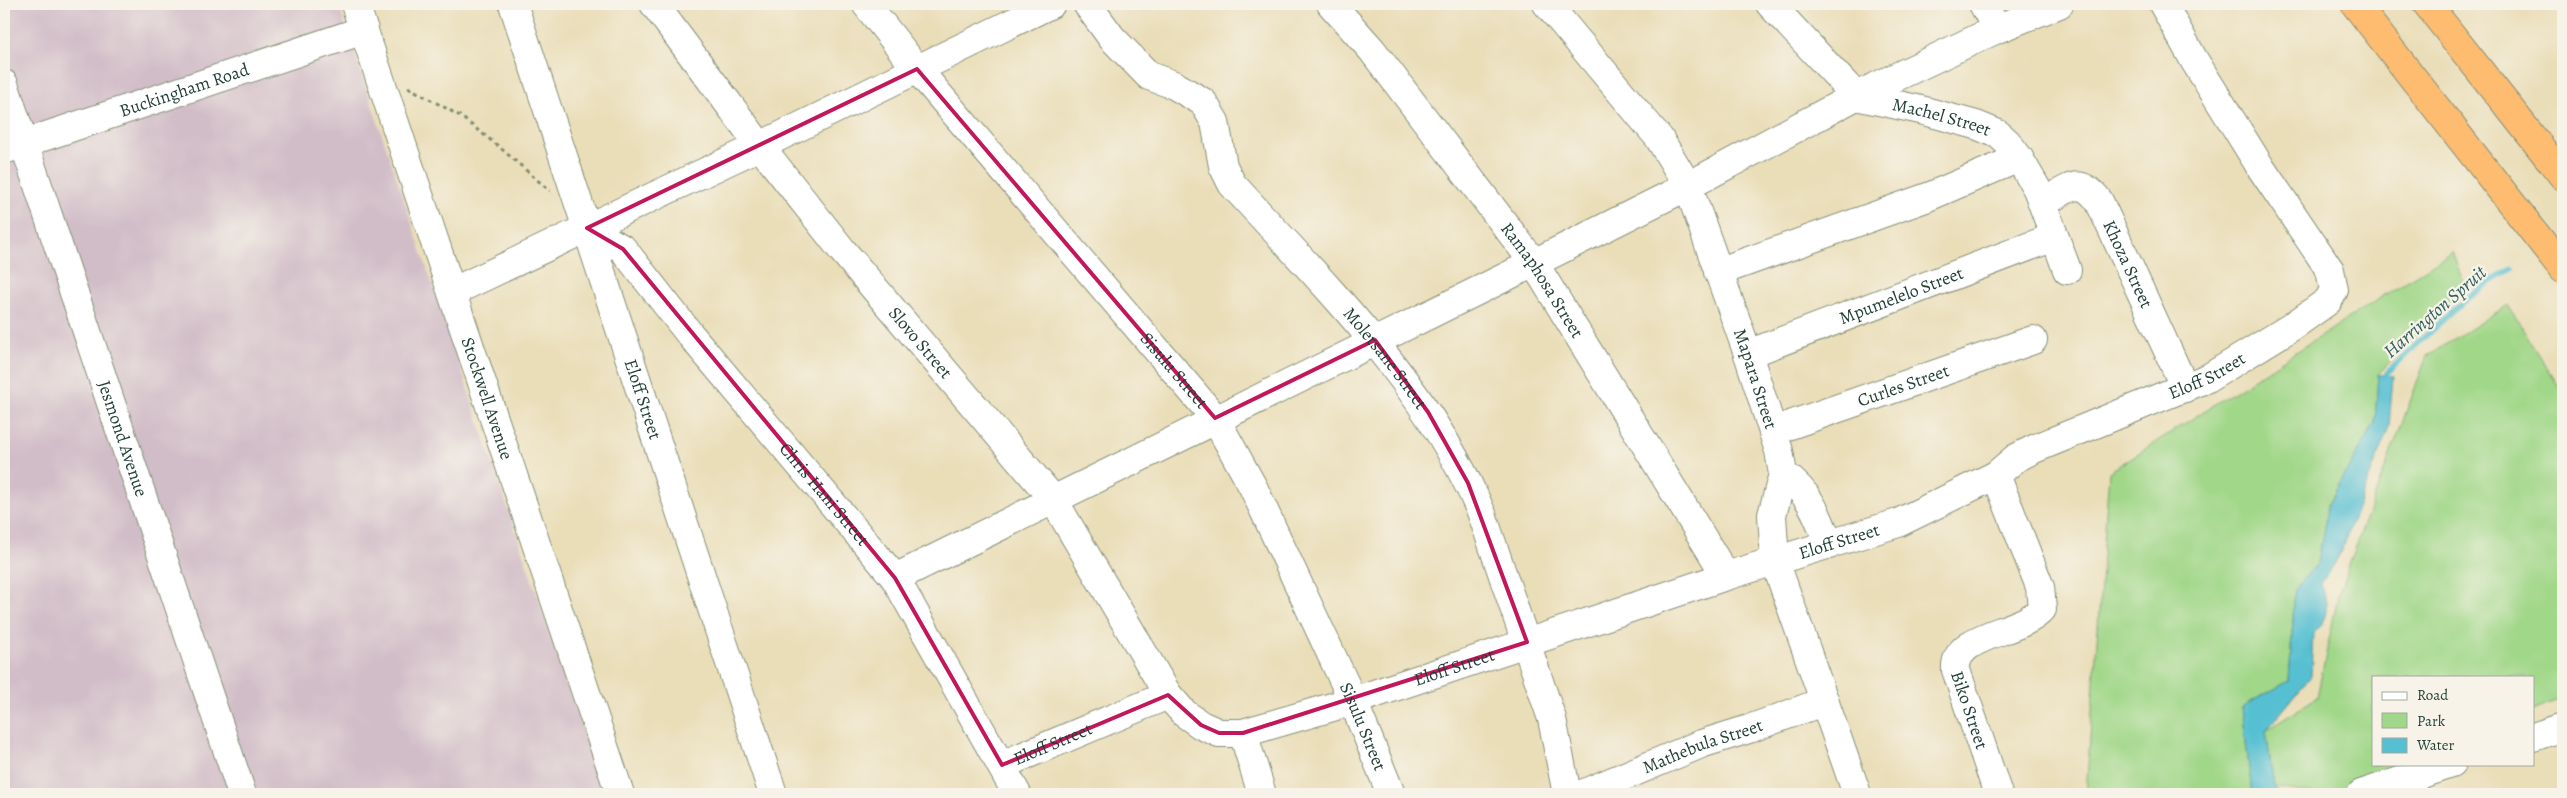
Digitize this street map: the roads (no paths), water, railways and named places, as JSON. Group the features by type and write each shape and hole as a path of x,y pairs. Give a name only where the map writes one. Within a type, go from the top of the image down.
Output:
{"highway":[{"path":"2355,4 2563,269"},
{"path":"2427,4 2563,176"}],"street":[{"name":"Stockwell Avenue","path":"355,4 620,794"},
{"name":"Eloff Street","path":"513,4 544,103 773,794"},
{"name":"Slovo Street","path":"654,4 760,146 842,250 1053,499 1168,695"},
{"name":"Sisulu Street","path":"866,4 917,69 1214,418 1253,487 1353,700 1391,794"},
{"path":"452,292 760,146 1051,4"},
{"name":"Moletsane Street","path":"1087,4 1112,38 1149,76 1174,85 1203,102 1215,122 1223,166 1232,184 1375,340 1428,412 1468,482 1527,642 1552,719 1567,794"},
{"name":"Ramaphosa Street","path":"1331,4 1372,50 1534,263 1726,576"},
{"name":"Mapara Street","path":"1547,4 1659,138 1688,186 1748,354 1773,431 1784,474"},
{"path":"1770,4 1856,96"},
{"path":"1983,4 1997,29"},
{"path":"895,578 1214,418 1688,186 1856,96 1997,29 2060,4"},
{"name":"Eloff Street","path":"1002,765 1168,695 1184,713 1201,725 1219,733 1242,733 1353,700 1726,576 1912,518 1996,475 2016,458 2034,449 2210,377 2307,316 2328,301 2334,290 2334,283 2327,265 2261,168 2194,60 2163,4"},
{"name":"Buckingham Road","path":"14,147 364,30"},
{"name":"Jesmond Avenue","path":"4,84 14,147 242,794"},
{"name":"Machel Street","path":"1856,96 1921,110 1988,129 2007,142 2019,158 2043,203 2066,270"},
{"path":"1718,272 1928,197 2019,158"},
{"name":"Khoza Street","path":"2043,203 2078,185 2086,187 2093,193 2099,201 2185,388"},
{"name":"Chris Hani Street","path":"587,228 622,249 688,332 895,578 941,663 1002,765 1017,794"},
{"name":"Mpumelelo Street","path":"1748,354 2054,237"},
{"name":"Curles Street","path":"1773,431 2033,340"},
{"path":"1828,545 1809,497 1800,486 1784,474 1772,515 1775,561 1857,794"},
{"name":"Biko Street","path":"1996,475 2040,586 2043,600 2042,609 2029,621 1970,644 1964,648 1957,658 1956,670 1998,794"},
{"name":"Mathebula Street","path":"1582,794 1701,744 1749,729 1825,701"},
{"path":"2534,737 2563,727"},
{"path":"1242,733 1262,794"},
{"path":"2361,794 2445,766"}],"water":[{"path":"2378,374 2393,377 2389,427 2340,553 2321,584 2326,610 2322,622 2313,633 2311,676 2266,731 2274,787 2281,794 2252,794 2242,707 2289,681 2295,588 2318,563 2328,504 2375,423"}],"waterway":[{"name":"Harrington Spruit","path":"2386,382 2387,373 2431,330 2479,290 2513,269"}]}
